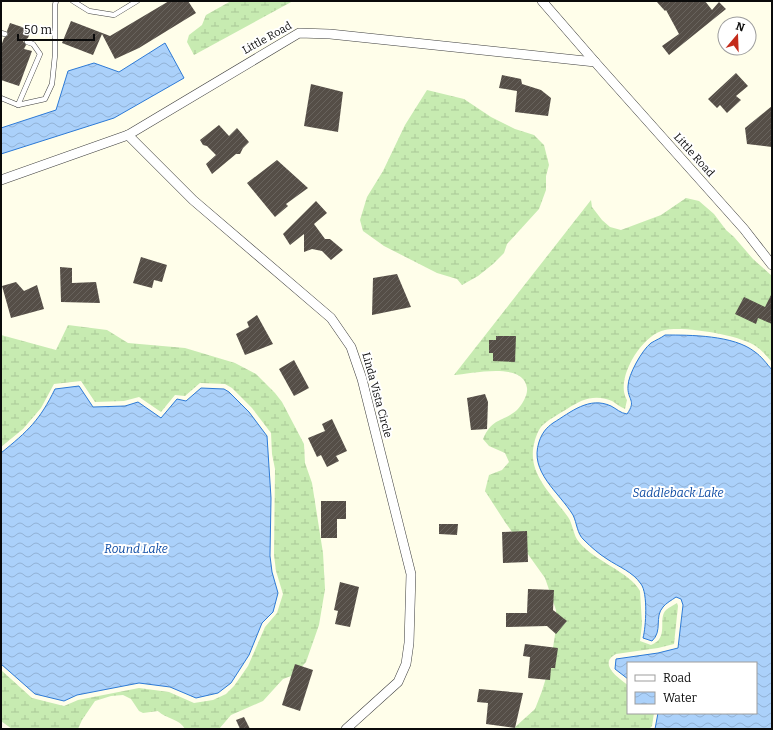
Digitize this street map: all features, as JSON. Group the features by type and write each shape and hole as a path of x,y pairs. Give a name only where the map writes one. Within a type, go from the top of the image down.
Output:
{"street":[{"name":"Little Road","path":"542,1 744,229 772,266"},
{"name":"Little Road","path":"1,180 128,135 299,33 330,34 595,62"},
{"name":"Linda Vista Circle","path":"128,135 193,200 331,318 351,348 362,379 411,574 409,643 406,664 398,682 346,729"}],"lane":[{"path":"1,98 18,105 45,99 52,84 55,55 56,1"},
{"path":"73,1 82,3 89,11 114,14 137,1"},
{"path":"18,105 40,54 33,44 27,42"}],"green space":[{"path":"231,1 293,1 194,55 187,42 189,35 202,25 206,15"},
{"path":"427,90 464,99 491,117 515,129 534,135 544,145 549,165 546,176 546,190 539,209 507,244 504,253 493,264 478,276 462,285 457,279 437,273 384,246 363,231 360,220 367,197 383,171 405,125"},
{"path":"686,198 699,201 714,214 726,230 753,259 772,276 772,362 757,347 726,335 698,330 665,330 656,333 648,340 632,359 624,381 624,391 627,400 625,409 606,399 594,398 583,400 549,420 541,427 537,433 533,452 534,462 541,482 568,517 575,536 579,542 593,555 628,578 640,591 642,624 640,641 651,645 657,642 662,633 663,618 666,610 677,603 678,606 674,644 658,648 616,654 609,662 609,667 612,671 627,684 627,714 654,714 652,726 649,729 513,729 535,709 542,691 551,661 556,628 556,610 545,578 485,491 489,475 502,470 509,462 505,453 489,446 483,439 490,427 519,408 526,397 527,388 524,380 517,374 507,372 496,371 454,375 591,200 592,207 602,220 610,227 621,230 661,215"},
{"path":"68,325 107,330 128,343 185,348 235,363 256,374 275,393 282,402 304,444 305,463 312,483 323,553 325,589 319,625 306,662 294,675 283,679 263,701 231,715 219,729 185,729 180,723 158,711 143,713 139,711 131,699 123,695 111,696 95,701 82,720 78,729 12,729 1,721 1,670 32,698 64,706 78,700 139,688 169,692 194,703 213,700 226,694 234,686 248,666 265,627 277,613 283,594 276,571 274,555 275,469 272,454 271,433 252,408 232,388 225,384 200,383 185,396 175,395 161,412 139,397 124,401 95,402 81,381 54,384 41,408 23,429 1,447 1,335 56,350"}],"water":[{"path":"165,43 184,78 114,118 1,154 1,128 56,110 68,71 94,63 119,72"},
{"name":"Saddleback Lake","path":"665,335 687,335 724,339 746,346 764,360 772,370 772,729 655,729 658,714 757,714 757,662 627,662 627,678 615,669 616,659 658,653 678,648 683,605 681,599 676,597 667,603 660,611 657,633 652,641 643,638 646,618 646,602 641,584 630,573 601,555 582,538 578,532 573,515 547,481 538,463 537,453 539,442 543,433 551,425 573,410 588,404 603,403 627,414 631,406 628,391 630,376 647,346"},
{"name":"Round Lake","path":"79,386 93,407 125,406 138,402 161,418 177,399 186,401 201,388 224,389 249,412 267,436 271,498 270,556 272,572 278,593 273,612 262,623 249,655 231,683 218,693 196,698 170,687 139,683 77,695 64,701 35,694 1,664 1,453 19,438 38,417 55,389"}],"building":[{"path":"169,1 188,1 196,13 139,48 115,59 102,34 93,55 62,43 71,21 110,36"},
{"path":"656,1 705,1 712,10 719,2 726,9 669,55 662,46 679,34 666,10 665,11"},
{"path":"10,23 31,30 28,38 23,41 26,45 24,49 32,51 19,86 1,80 1,46 4,38 8,35 7,31"},
{"path":"736,73 748,86 736,96 741,100 727,113 720,105 717,108 708,99"},
{"path":"502,75 521,79 522,84 541,90 551,98 548,116 515,112 517,91 499,88"},
{"path":"311,84 343,92 338,132 304,126"},
{"path":"772,106 772,147 747,144 745,128"},
{"path":"219,125 229,136 237,128 249,142 240,154 236,154 212,174 206,164 216,155 207,146 203,145 200,140"},
{"path":"277,160 308,188 286,204 288,206 275,217 247,183"},
{"path":"316,201 327,213 314,224 325,239 330,239 343,250 331,260 322,251 312,249 304,252 304,234 290,245 283,234"},
{"path":"141,257 167,265 162,282 154,280 152,288 133,283"},
{"path":"60,267 72,268 72,283 96,282 100,303 61,302"},
{"path":"397,274 411,307 372,315 373,278"},
{"path":"16,282 24,291 37,285 44,309 11,318 2,286"},
{"path":"772,293 772,324 758,318 756,324 735,314 744,297 765,307"},
{"path":"257,315 273,344 245,355 236,334 249,327 247,322"},
{"path":"496,336 516,336 515,362 493,361 493,353 489,353 489,340 496,340"},
{"path":"294,360 309,388 294,396 279,369"},
{"path":"485,394 488,402 487,429 471,430 467,398"},
{"path":"332,419 347,451 336,456 339,461 327,467 321,455 317,457 308,438 325,431 322,424"},
{"path":"321,501 346,501 346,519 337,519 337,538 321,538"},
{"path":"439,524 458,524 457,535 439,534"},
{"path":"527,531 528,562 503,563 502,532"},
{"path":"340,582 359,587 350,627 335,624 338,611 334,610"},
{"path":"528,589 554,590 553,610 567,621 556,634 547,626 506,627 506,613 527,613"},
{"path":"525,644 558,648 555,668 551,668 550,680 528,678 530,657 523,656"},
{"path":"295,664 313,670 300,711 282,705"},
{"path":"479,689 523,693 515,728 486,724 488,703 477,702"},
{"path":"244,717 250,729 240,729 236,720"}]}
